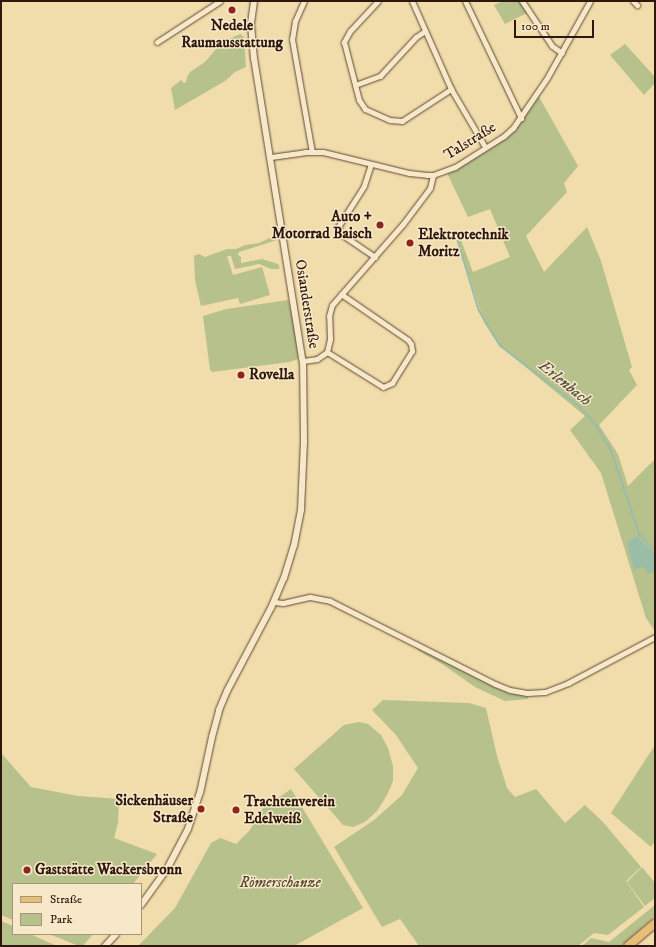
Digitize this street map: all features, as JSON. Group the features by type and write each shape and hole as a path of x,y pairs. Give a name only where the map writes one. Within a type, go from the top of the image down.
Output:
{"main road":[{"path":"628,946 655,923"}],"street":[{"path":"157,42 220,1"},
{"name":"Osianderstraße","path":"142,904 163,877 183,840 200,793 212,737 220,710 232,680 274,602 292,555 301,510 304,436 303,361 252,40 251,18 254,1"},
{"path":"304,1 295,21 292,39 312,152"},
{"path":"378,1 345,38 345,47 359,100 365,109 373,114 398,121 409,118 451,89"},
{"path":"412,1 451,89 485,147"},
{"path":"466,1 521,118"},
{"path":"522,1 552,46 562,53"},
{"name":"Talstraße","path":"270,157 312,152 334,154 415,174 433,175 455,167 509,132 521,118 562,53 587,2"},
{"path":"355,85 380,76 416,37 425,31"},
{"path":"371,164 364,186 339,224 338,228 341,234 375,257"},
{"path":"303,361 321,358 328,352 330,310 341,294 404,224 428,191 433,175"},
{"path":"328,352 383,387 392,383 412,351 411,344 408,340 341,294"},
{"path":"274,602 283,602 310,597 330,601 495,684 510,690 528,693 544,692 568,684 655,637"},
{"path":"105,946 115,935"}],"green space":[{"path":"503,1 519,1 527,13 505,24 494,5"},
{"path":"240,34 244,37 246,67 235,72 225,81 175,110 171,88 181,80 184,83 186,82 190,72 205,62 216,49 229,39"},
{"path":"625,44 655,77 655,83 644,95 610,55"},
{"path":"538,95 578,166 564,183 567,192 526,236 544,272 587,227 601,261 632,367 629,370 637,385 599,425 618,454 628,486 655,459 655,631 646,618 601,473 570,430 585,416 500,346 484,322 458,241 461,240 473,272 510,257 490,209 468,217 447,173 462,166 505,138 523,119"},
{"path":"272,237 276,237 277,240 239,252 238,255 241,257 241,263 262,259 278,264 280,268 278,269 271,269 259,264 235,269 231,256 227,256 233,275 262,267 270,295 240,304 238,298 201,306 195,280 194,256 199,254 205,257 227,249 236,249 245,245 259,243"},
{"path":"288,300 295,328 298,359 290,362 212,372 210,370 203,316 226,309"},
{"path":"410,641 495,684 528,693 528,699 505,701 475,687 442,664 419,651"},
{"path":"383,700 469,703 486,708 497,756 507,788 515,797 536,789 565,823 585,805 603,822 641,867 626,881 644,907 608,935 594,933 578,946 419,946 400,919 382,927 334,847 374,820 402,795 418,768 396,735 372,710"},
{"path":"359,722 368,724 381,735 388,748 393,766 393,781 387,795 377,811 365,822 353,827 343,825 294,769 344,725"},
{"path":"655,745 655,841 651,847 611,813"},
{"path":"1,753 31,787 78,796 119,799 118,823 114,838 157,854 134,883 12,883 12,920 1,915"},
{"name":"Römerschanze","path":"291,789 363,908 294,946 138,946 175,908 211,843 220,838 236,844 250,830 262,809"},
{"path":"642,867 655,883 655,898 645,906 627,882"},
{"path":"655,905 655,916 621,946 582,946 591,938 609,942"},
{"path":"1,921 12,926 12,935 32,935 57,946 1,946"},
{"path":"52,935 92,935 83,946 79,946"}],"shaded area":[{"path":"637,536 655,554 655,572 648,574 646,569 642,567 634,569 627,543"}],"waterway":[{"name":"Erlenbach","path":"457,237 479,310 487,324 501,346 579,406 597,426 612,452 640,535 655,550"}],"place":[{"name":"Nedele Raumausstattung","path":"232,10"},
{"name":"Auto + Motorrad Baisch","path":"380,225"},
{"name":"Elektrotechnik Moritz","path":"410,243"},
{"name":"Rovella","path":"241,375"},
{"name":"Sickenhäuser Straße","path":"201,809"},
{"name":"Trachtenverein Edelweiß","path":"236,810"},
{"name":"Gaststätte Wackersbronn","path":"27,870"}]}
